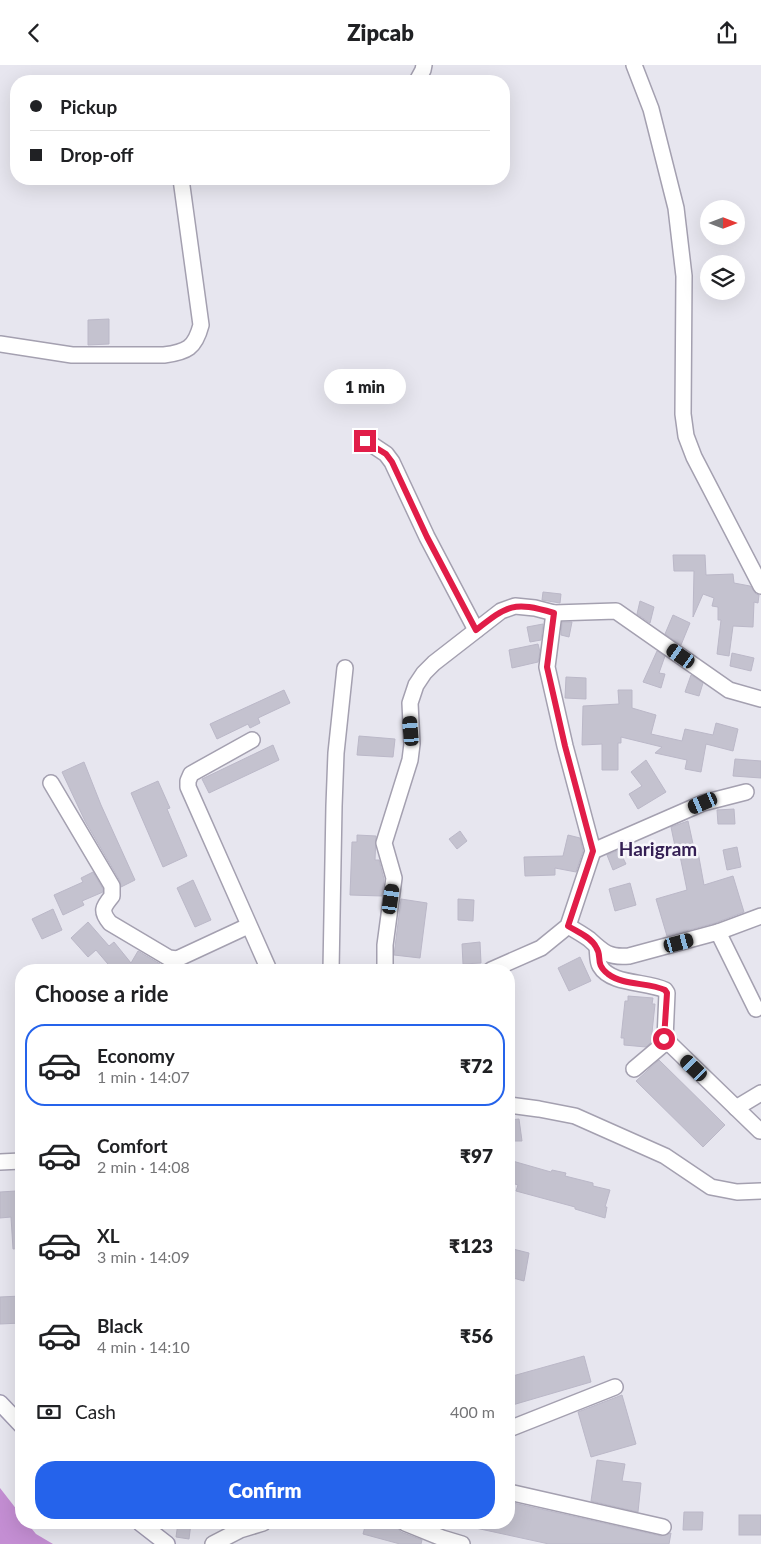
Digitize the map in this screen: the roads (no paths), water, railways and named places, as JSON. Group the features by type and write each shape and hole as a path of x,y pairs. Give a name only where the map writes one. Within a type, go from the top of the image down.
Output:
{"street":[{"path":"634,65 651,109 676,208 684,276 683,414 686,436 694,457 761,586"},
{"path":"0,344 72,355 164,355 186,349 198,339 202,325 182,185"},
{"path":"365,441 386,454 392,462 427,537 476,630"},
{"path":"385,964 384,945 394,878 384,843 410,760 412,744 410,703 416,685 424,673 434,663 501,611 508,608 535,607 554,613 616,611 729,690 761,699"},
{"path":"505,964 541,948 568,926 593,851 565,746 547,667 554,613"},
{"path":"331,964 336,753 345,668"},
{"path":"252,740 191,774 188,787 265,964"},
{"path":"51,783 112,887 112,896 104,905 103,911 104,916 110,923 169,958 177,959 248,926"},
{"path":"593,851 703,803 746,792"},
{"path":"568,926 609,955 629,956 718,932 761,916"},
{"path":"718,932 756,1009"},
{"path":"597,947 599,964 612,976 665,990 667,993 664,1035 666,1042 760,1131"},
{"path":"634,1069 666,1042"},
{"path":"736,1108 761,1093"},
{"path":"515,1106 574,1116 665,1156 711,1187 737,1191 761,1191"},
{"path":"0,1162 15,1161"},
{"path":"515,1427 615,1387"},
{"path":"0,1403 15,1419"},
{"path":"515,1493 662,1527"},
{"path":"148,1529 167,1544"},
{"path":"214,1544 243,1529"},
{"path":"422,1529 462,1544"}],"district":[{"name":"Harigram","path":"658,849"}]}
